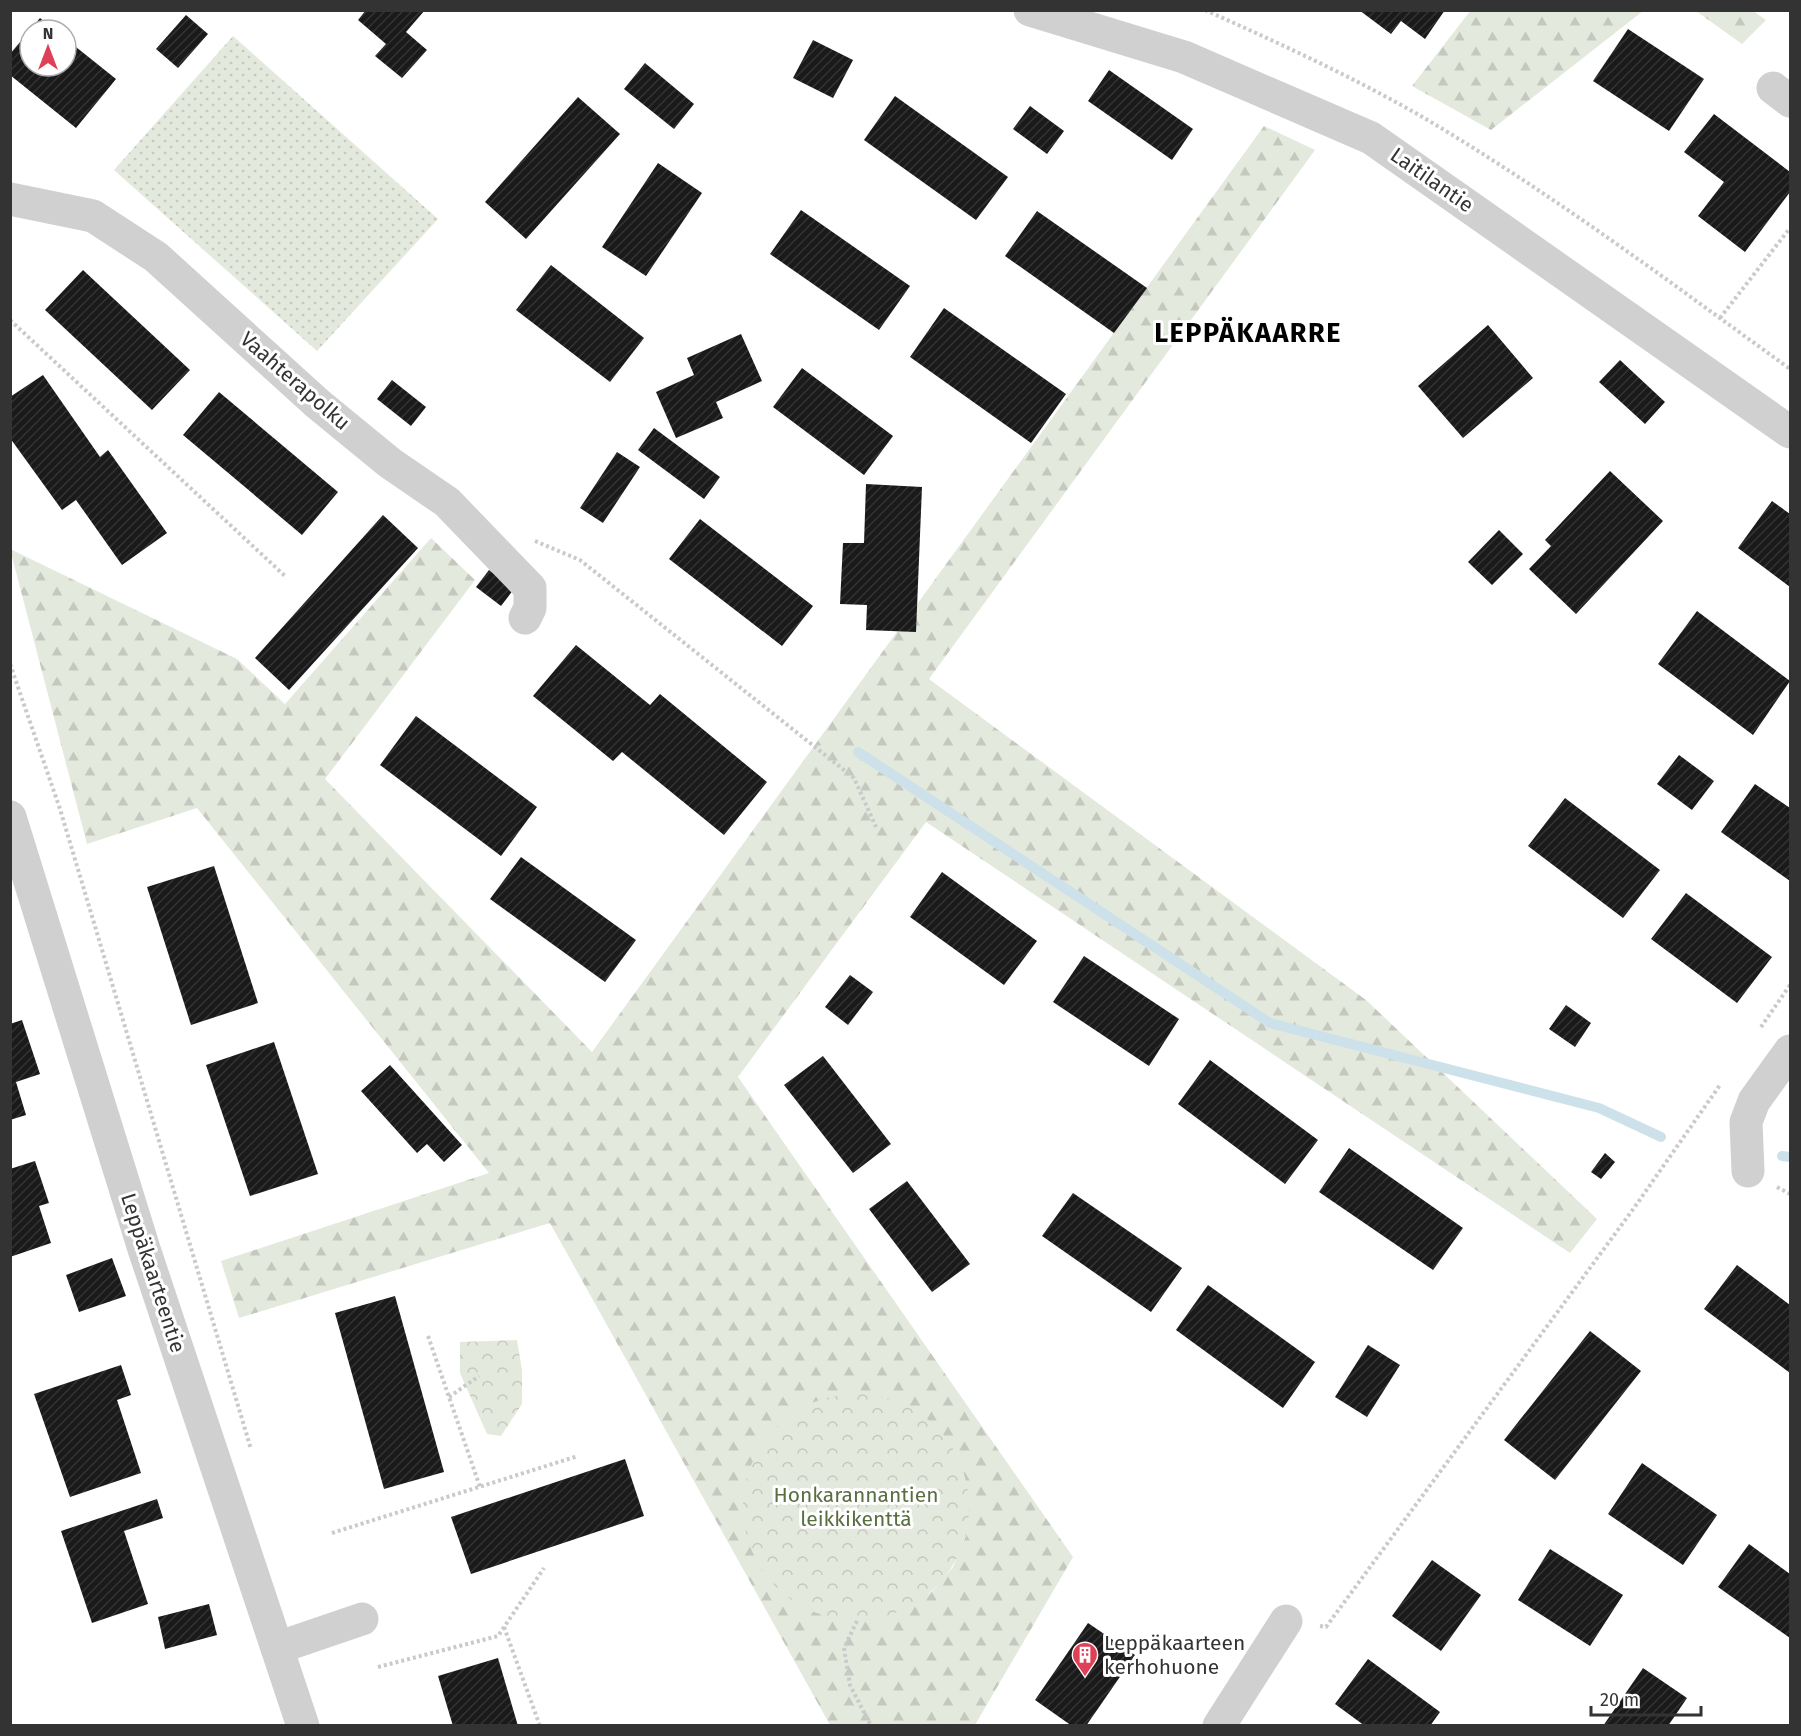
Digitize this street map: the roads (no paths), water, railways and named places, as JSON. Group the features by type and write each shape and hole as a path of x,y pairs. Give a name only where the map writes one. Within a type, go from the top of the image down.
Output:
{"street":[{"name":"Laitilantie","path":"1030,10 1184,57 1371,138 1791,432"},
{"name":"Vaahterapolku","path":"10,199 93,216 156,257 318,404 390,463 447,502 480,534 530,588 530,608 525,618"},
{"name":"Leppäkaarteentie","path":"10,817 144,1249 303,1725"},
{"path":"1748,1171 1746,1122 1754,1101 1791,1051"},
{"path":"277,1648 362,1619"},
{"path":"1219,1725 1286,1621"}],"waterway":[{"path":"858,752 1270,1023 1599,1108 1661,1137"},
{"path":"1782,1156 1790,1157"}],"place":[{"name":"Leppäkaarteen kerhohuone","path":"1085,1678"}],"district":[{"name":"LEPPÄKAARRE","path":"1248,333"}],"park label":[{"name":"Honkarannantien leikkikenttä","path":"856,1507"}]}
